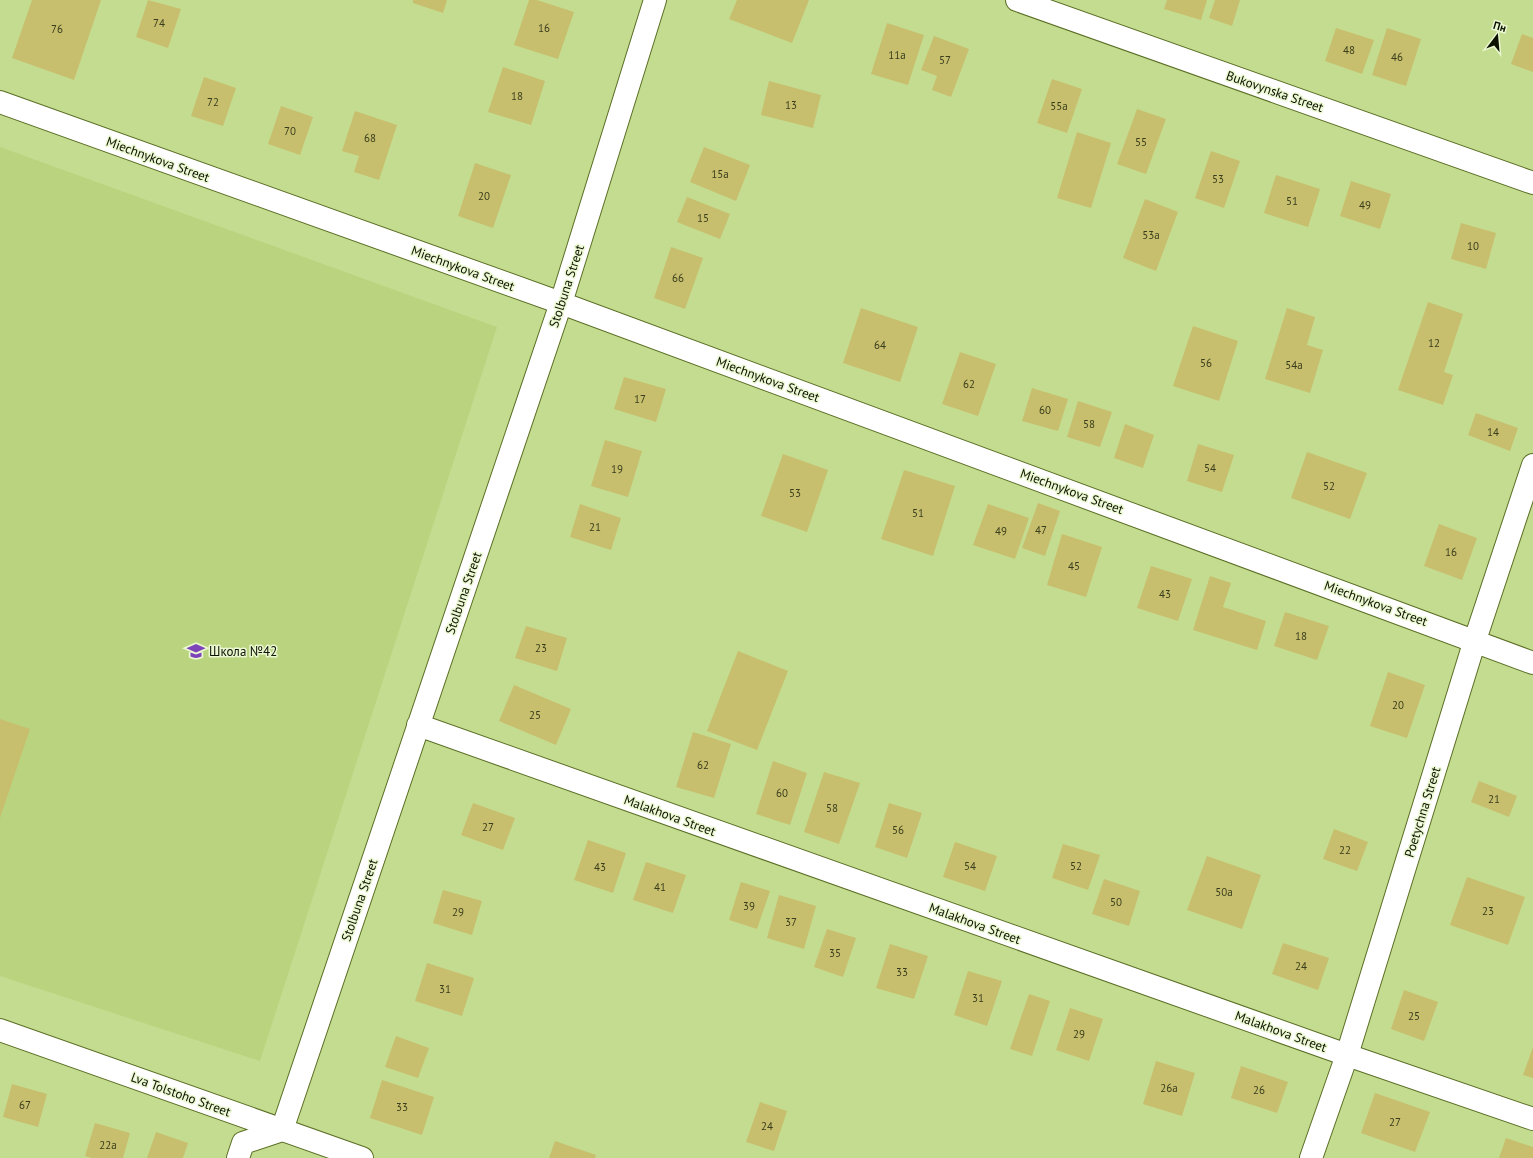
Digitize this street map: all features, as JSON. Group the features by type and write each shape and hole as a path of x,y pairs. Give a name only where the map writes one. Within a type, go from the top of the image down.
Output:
{"street":[{"name":"Bukovynska Street","path":"1016,0 1533,183"},
{"name":"Stolbuna Street","path":"282,1130 561,303 650,1"},
{"name":"Miechnykova Street","path":"0,102 561,303 1533,662"},
{"name":"Poetychna Street","path":"1311,1158 1347,1055 1475,640 1533,465"},
{"name":"Malakhova Street","path":"418,725 1347,1055 1533,1119"},
{"name":"Lva Tolstoho Street","path":"0,1030 362,1158"},
{"path":"231,1112 240,1150 282,1130"}],"shaded area":[{"name":"Школа №42","path":"0,147 497,327 260,1061 0,976"}],"building":[{"path":"32,0 101,0 74,80 12,58"},
{"path":"148,0 181,9 168,48 136,37"},
{"path":"413,0 447,0 443,13 413,3"},
{"path":"529,0 537,0 574,12 558,59 514,45"},
{"path":"737,0 809,0 792,43 729,19"},
{"path":"1167,0 1207,0 1201,20 1164,9"},
{"path":"1215,0 1240,0 1232,26 1209,18"},
{"path":"887,23 924,35 908,85 871,74"},
{"path":"1336,28 1374,40 1362,74 1325,61"},
{"path":"1387,28 1421,39 1406,86 1372,75"},
{"path":"1522,34 1533,38 1533,72 1511,64"},
{"path":"934,36 969,49 951,97 932,90 937,76 921,70"},
{"path":"503,67 545,81 531,125 488,112"},
{"path":"204,77 236,88 223,126 191,116"},
{"path":"1052,79 1082,89 1067,133 1037,123"},
{"path":"769,81 821,95 813,128 761,115"},
{"path":"281,106 313,117 300,155 268,144"},
{"path":"1137,109 1166,119 1146,174 1117,164"},
{"path":"355,111 397,125 379,180 354,172 359,156 342,151"},
{"path":"1077,132 1111,143 1091,208 1057,198"},
{"path":"704,147 750,165 736,201 690,182"},
{"path":"1211,151 1240,161 1224,208 1195,198"},
{"path":"475,163 511,175 493,228 458,216"},
{"path":"1276,175 1320,189 1308,227 1264,213"},
{"path":"1351,181 1391,194 1380,229 1340,216"},
{"path":"687,197 730,214 720,239 677,222"},
{"path":"1145,199 1178,212 1156,271 1123,258"},
{"path":"1461,223 1496,233 1486,269 1451,259"},
{"path":"671,247 703,258 685,309 654,298"},
{"path":"1428,302 1463,314 1444,372 1453,375 1443,405 1398,390"},
{"path":"861,308 918,327 900,382 843,363"},
{"path":"1287,308 1315,317 1307,345 1323,350 1310,393 1265,379"},
{"path":"1193,326 1238,341 1219,401 1173,386"},
{"path":"960,352 996,364 978,416 942,404"},
{"path":"624,377 666,389 656,422 614,409"},
{"path":"1032,388 1068,399 1058,431 1022,421"},
{"path":"1078,401 1112,412 1100,447 1067,437"},
{"path":"1476,413 1518,428 1510,451 1468,435"},
{"path":"1125,424 1154,435 1143,468 1114,458"},
{"path":"605,440 642,451 628,497 591,486"},
{"path":"1198,444 1234,455 1222,492 1187,481"},
{"path":"1307,452 1367,473 1350,519 1291,498"},
{"path":"783,454 828,470 807,532 761,516"},
{"path":"904,470 955,486 933,556 881,539"},
{"path":"1038,503 1060,511 1045,556 1022,548"},
{"path":"580,504 621,518 611,550 570,537"},
{"path":"988,504 1029,518 1015,559 973,545"},
{"path":"1439,524 1477,538 1462,580 1424,566"},
{"path":"1062,534 1102,547 1086,597 1047,585"},
{"path":"1151,566 1192,579 1178,621 1137,608"},
{"path":"1210,576 1231,583 1223,607 1266,621 1257,650 1193,630"},
{"path":"1285,612 1329,626 1317,660 1274,646"},
{"path":"526,626 567,638 557,671 515,658"},
{"path":"738,651 788,671 757,750 707,731"},
{"path":"1388,672 1425,685 1407,738 1370,726"},
{"path":"514,685 571,709 556,745 499,721"},
{"path":"0,719 30,729 0,818"},
{"path":"693,732 731,744 714,798 676,787"},
{"path":"773,761 807,773 790,825 756,814"},
{"path":"824,772 860,783 839,844 804,832"},
{"path":"1479,781 1517,796 1509,817 1471,802"},
{"path":"473,803 515,818 503,850 461,835"},
{"path":"889,803 922,813 907,858 875,847"},
{"path":"1334,829 1368,842 1357,871 1323,859"},
{"path":"588,840 626,853 613,893 574,880"},
{"path":"955,842 997,856 985,891 943,877"},
{"path":"1063,844 1100,855 1088,890 1052,878"},
{"path":"1207,856 1261,875 1242,929 1187,910"},
{"path":"646,862 686,875 673,913 633,900"},
{"path":"1467,877 1525,897 1508,945 1450,925"},
{"path":"1104,879 1140,891 1129,926 1092,914"},
{"path":"741,882 770,891 757,929 729,920"},
{"path":"443,890 482,901 472,935 433,923"},
{"path":"779,895 816,906 804,949 767,938"},
{"path":"827,929 856,938 843,977 814,967"},
{"path":"1283,943 1329,958 1318,990 1272,974"},
{"path":"890,944 928,956 914,999 876,988"},
{"path":"427,963 474,978 462,1016 415,1001"},
{"path":"968,971 1002,981 987,1026 954,1015"},
{"path":"1404,990 1438,1002 1424,1041 1391,1029"},
{"path":"1029,994 1050,1001 1032,1056 1010,1049"},
{"path":"1070,1008 1103,1019 1089,1061 1056,1050"},
{"path":"396,1036 429,1048 418,1078 385,1067"},
{"path":"1533,1047 1533,1078 1523,1075"},
{"path":"1156,1061 1195,1073 1182,1116 1143,1104"},
{"path":"1241,1066 1288,1082 1277,1113 1231,1098"},
{"path":"382,1080 434,1097 422,1135 370,1118"},
{"path":"12,1084 47,1094 38,1127 3,1117"},
{"path":"1375,1093 1430,1112 1415,1152 1361,1133"},
{"path":"760,1102 787,1111 774,1151 746,1142"},
{"path":"95,1123 130,1133 123,1158 91,1158 85,1156"},
{"path":"156,1132 188,1143 183,1158 147,1158"},
{"path":"1506,1138 1533,1147 1533,1158 1499,1158"},
{"path":"555,1141 596,1155 595,1158 549,1158"}],"place":[{"name":"Школа №42","path":"196,651"}]}
